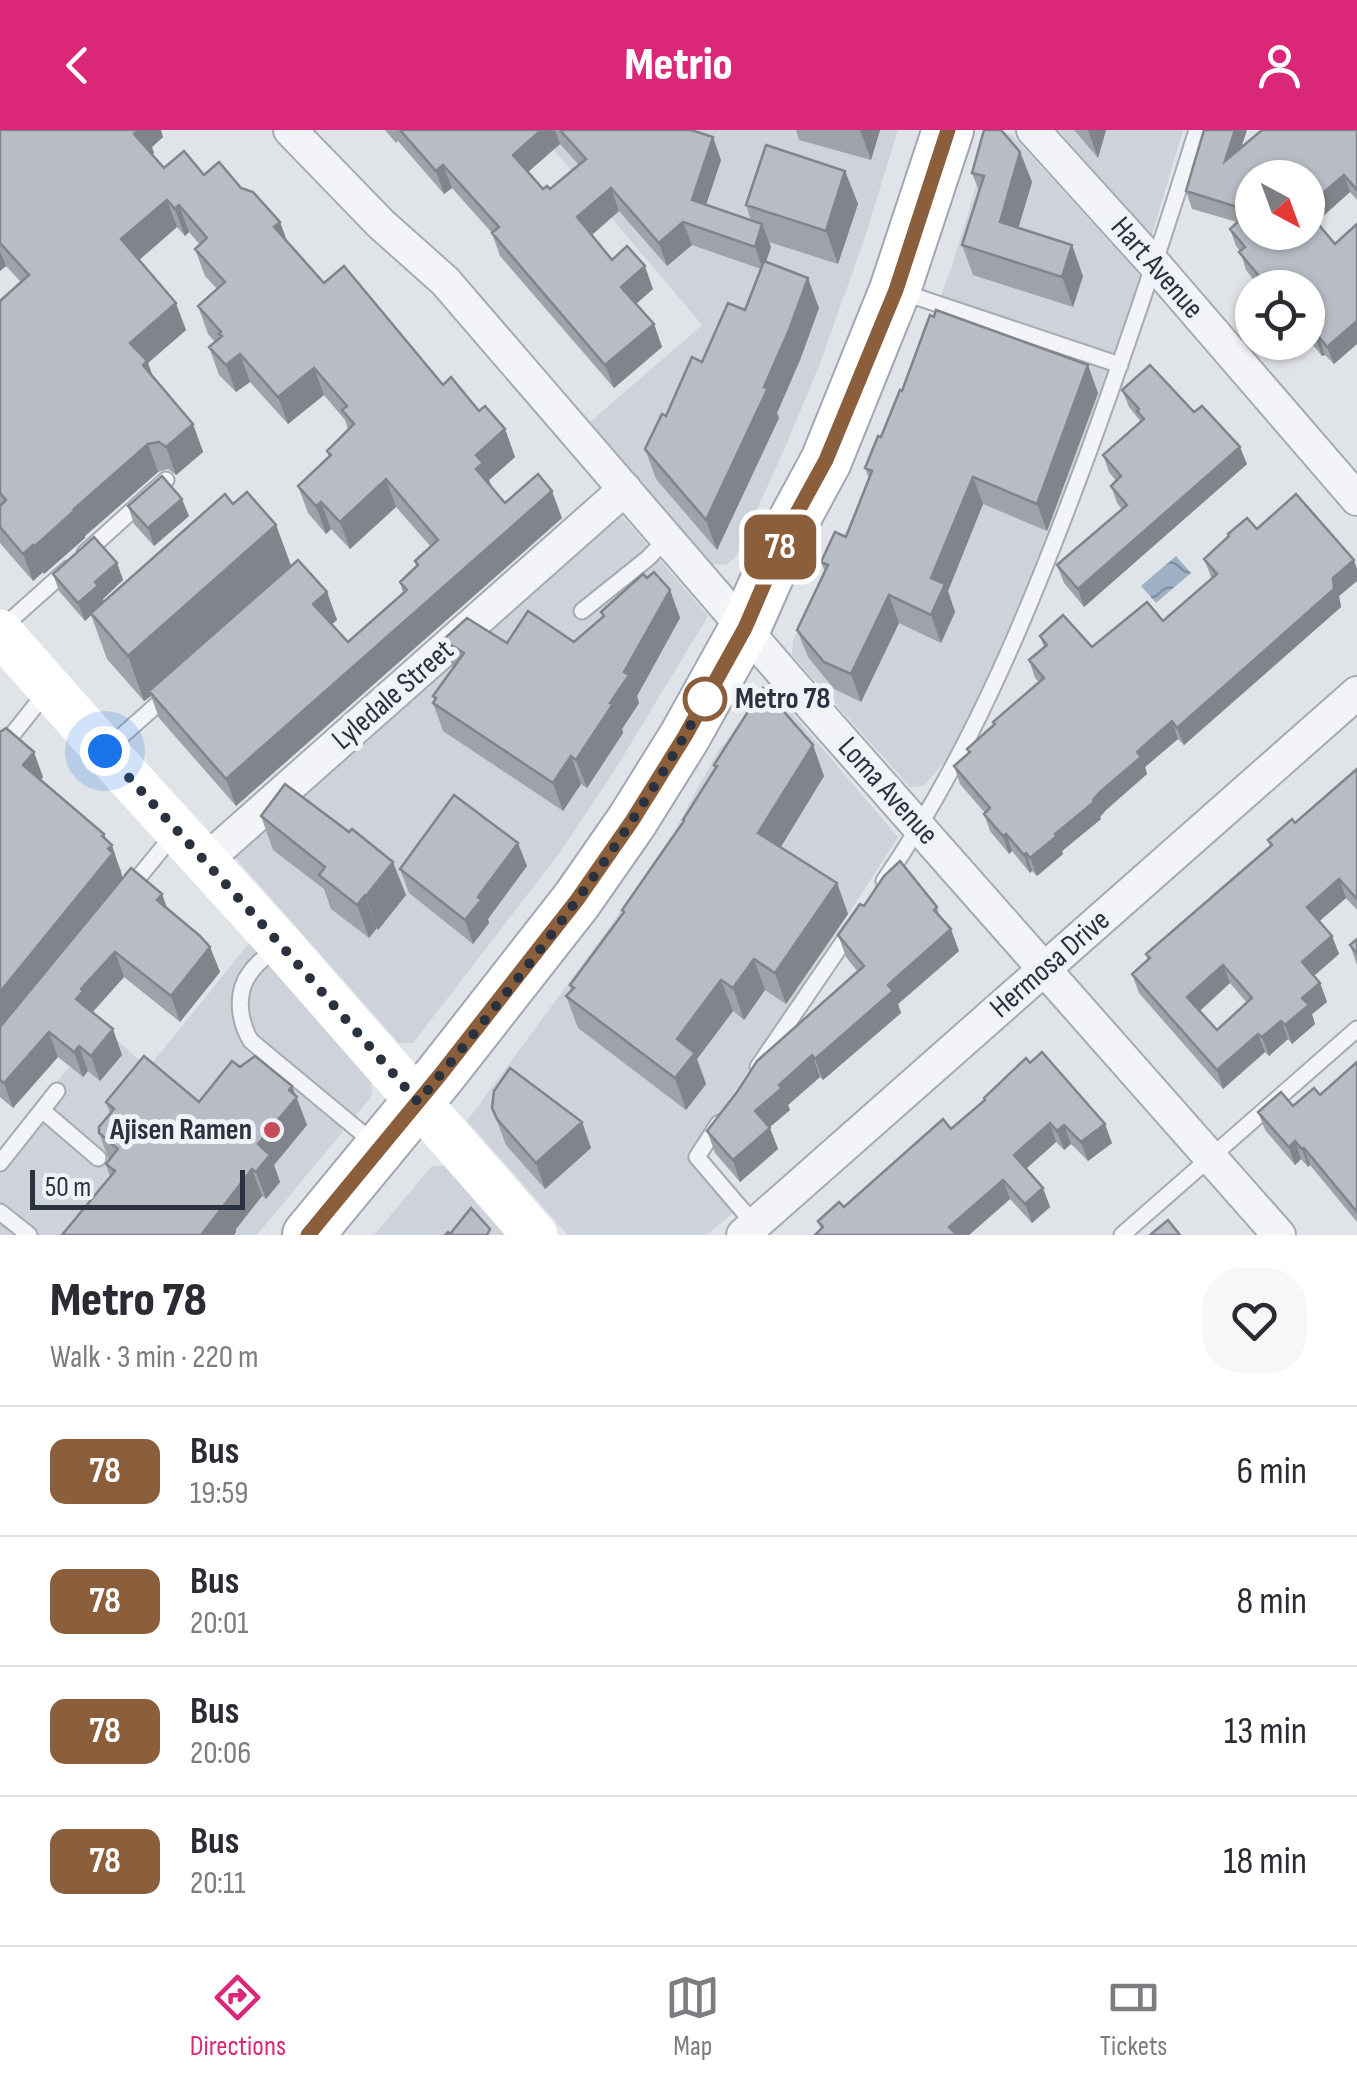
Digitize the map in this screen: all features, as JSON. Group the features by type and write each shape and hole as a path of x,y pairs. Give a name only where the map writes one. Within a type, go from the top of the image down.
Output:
{"main road":[{"path":"308,1235 577,900 685,736 745,628 786,533 826,460 896,290 948,130"}],"street":[{"name":"Loma Avenue","path":"290,130 380,224 445,282 788,680 1279,1235"},
{"name":"Hart Avenue","path":"1033,130 1357,499"},
{"name":"Lyledale Street","path":"191,846 625,490"},
{"path":"0,631 535,1235"},
{"name":"Hermosa Drive","path":"749,1230 1357,694"}],"lane":[{"path":"870,901 920,827 1012,644 1060,530 1156,266 1197,130"},
{"path":"896,290 1120,365"},
{"path":"0,631 166,480"},
{"path":"582,611 667,539"},
{"path":"105,751 187,679"},
{"path":"0,750 50,688"},
{"path":"114,908 191,846"},
{"path":"751,1077 860,917"},
{"path":"280,944 250,972 242,986 240,1004 246,1032 381,1148"},
{"path":"1122,1235 1357,1029"},
{"path":"0,1163 57,1091"},
{"path":"729,1108 696,1156 749,1230"},
{"path":"42,1110 98,1158"},
{"path":"0,1212 29,1235"}],"shaded area":[{"path":"537,130 898,130 819,366 736,556 727,565 712,564 589,423 702,325"},
{"path":"1058,130 1183,130 1152,235 1151,235"},
{"path":"1003,132 1013,136 1144,280 1055,529 958,746 924,786 910,787 792,655 793,641 868,485 951,269 992,134"},
{"path":"617,510 708,616 558,855 413,1043 399,1043 230,852"},
{"path":"768,685 898,837 691,1159 734,1212 707,1235 568,1235 467,1121 609,928 675,830 717,753"},
{"path":"251,941 371,1082 372,1096 257,1235 0,1235 0,1151 102,1027 148,1068"},
{"path":"432,1166 445,1166 507,1235 374,1235"}],"water":[{"path":"1176,556 1191,573 1156,603 1141,586"}],"building":[{"path":"0,130 139,130 134,134 164,168 184,151 204,175 219,162 241,188 253,192 280,222 274,227 324,283 344,266 443,385 451,377 479,411 485,406 505,429 476,455 483,463 476,469 505,503 538,474 552,491 226,779 149,691 298,560 327,592 313,604 348,642 407,590 400,582 438,540 386,479 340,522 321,502 316,506 298,486 331,455 327,451 354,424 342,410 347,406 314,368 278,397 240,354 226,365 209,347 222,336 221,332 198,306 225,282 195,249 207,238 179,205 175,209 167,200 121,239 176,303 130,343 147,361 143,365 193,424 166,447 159,442 148,444 23,554 0,527 0,506 6,500 0,493 0,301 29,275 0,243"},
{"path":"400,130 541,130 513,155 543,189 550,189 586,159 560,130 691,130 713,137 692,200 762,224 755,247 683,222 659,243 611,188 577,217 612,260 627,246 645,266 621,287 654,324 605,365 492,233 499,227 443,165 436,171"},
{"path":"984,130 1001,130 1020,152 1000,222 1072,245 1062,277 962,245 984,176 972,173"},
{"path":"1204,130 1235,130 1225,161 1262,130 1357,130 1357,190 1344,175 1325,191 1325,160 1235,160 1235,206 1186,191"},
{"path":"766,145 845,171 826,231 746,205"},
{"path":"1357,224 1357,321 1327,347 1325,270 1254,270 1239,252 1325,250 1325,232 1335,244"},
{"path":"764,261 808,278 764,387 768,388 706,520 645,449 662,414 666,416 692,357 702,362 728,303 745,310"},
{"path":"936,310 1088,365 1037,504 973,477 931,578 945,584 931,615 889,595 851,674 824,662 797,630 828,565 821,562 835,532 846,537 872,471 865,468 902,391 930,315 934,317"},
{"path":"1150,365 1194,412 1202,406 1240,447 1078,589 1057,565 1127,505 1111,486 1121,476 1103,455 1144,419 1122,390"},
{"path":"162,476 182,499 148,528 128,506"},
{"path":"247,492 276,525 128,656 91,613 225,494 233,504"},
{"path":"1296,494 1354,560 1333,578 1334,589 1177,728 1172,721 1137,752 1141,757 1057,836 1030,858 1024,855 984,814 990,808 954,766 993,722 1044,678 1029,660 1047,645 1040,636 1063,615 1092,647 1147,602 1163,621 1217,574 1204,559 1228,534 1247,518 1257,529"},
{"path":"94,537 117,563 78,603 53,574"},
{"path":"654,572 670,590 624,672 629,675 610,703 613,704 576,760 571,756 553,783 433,703 433,696 464,653 443,640 467,618 507,643 528,611 574,642 643,574 647,578"},
{"path":"763,688 813,745 758,833 837,883 775,973 754,959 733,988 721,980 677,1039 695,1053 675,1078 566,996 684,821"},
{"path":"6,728 34,752 23,765 104,834 113,853 0,992 0,732"},
{"path":"1357,769 1357,899 1339,879 1307,907 1332,936 1302,962 1320,983 1302,998 1309,1005 1285,1025 1281,1021 1262,1037 1258,1034 1217,1070 1132,974 1150,958 1146,954 1272,845 1268,840 1292,819 1295,823","holes":["1223,965 1252,998 1217,1030 1187,997"]},
{"path":"285,784 393,862 357,905 319,875 325,867 261,816"},
{"path":"454,795 518,843 465,920 400,869"},
{"path":"900,861 951,929 888,985 893,991 779,1085 782,1088 755,1111 770,1128 733,1160 707,1131 757,1061 864,966 838,935 860,904 864,906 884,876"},
{"path":"131,868 162,894 157,900 210,947 171,996 115,952 76,999 113,1029 91,1056 79,1046 74,1052 49,1032 4,1083 0,1080 0,1027"},
{"path":"1042,1052 1105,1124 1081,1142 1064,1125 1057,1131 1050,1123 1014,1155 1043,1188 1025,1204 1003,1180 949,1227 957,1235 815,1235 823,1227 818,1221 839,1202 844,1207 943,1119 951,1129 1026,1058 1030,1063"},
{"path":"144,1056 199,1102 232,1061 240,1067 255,1056 292,1086 289,1090 297,1097 258,1144 270,1155 256,1172 252,1169 201,1235 62,1235 115,1171 106,1164 118,1149 99,1133 99,1127 114,1109 106,1102"},
{"path":"1357,1062 1357,1212 1304,1148 1295,1141 1289,1147 1258,1112 1281,1092 1293,1106 1314,1088 1320,1095"},
{"path":"510,1068 582,1122 536,1163 492,1108 494,1091"},
{"path":"471,1208 490,1229 487,1235 445,1235 450,1234"},
{"path":"1168,1220 1180,1235 1150,1235"}],"bus line":[{"name":"78","path":"308,1235 577,900 685,736 745,628 786,533 826,460 896,290 948,130"}],"place":[{"name":"Metro 78","path":"705,699"},
{"name":"Ajisen Ramen","path":"272,1130"}],"route":[{"path":"105,751 418,1102 577,900 632,821 705,699"}]}
